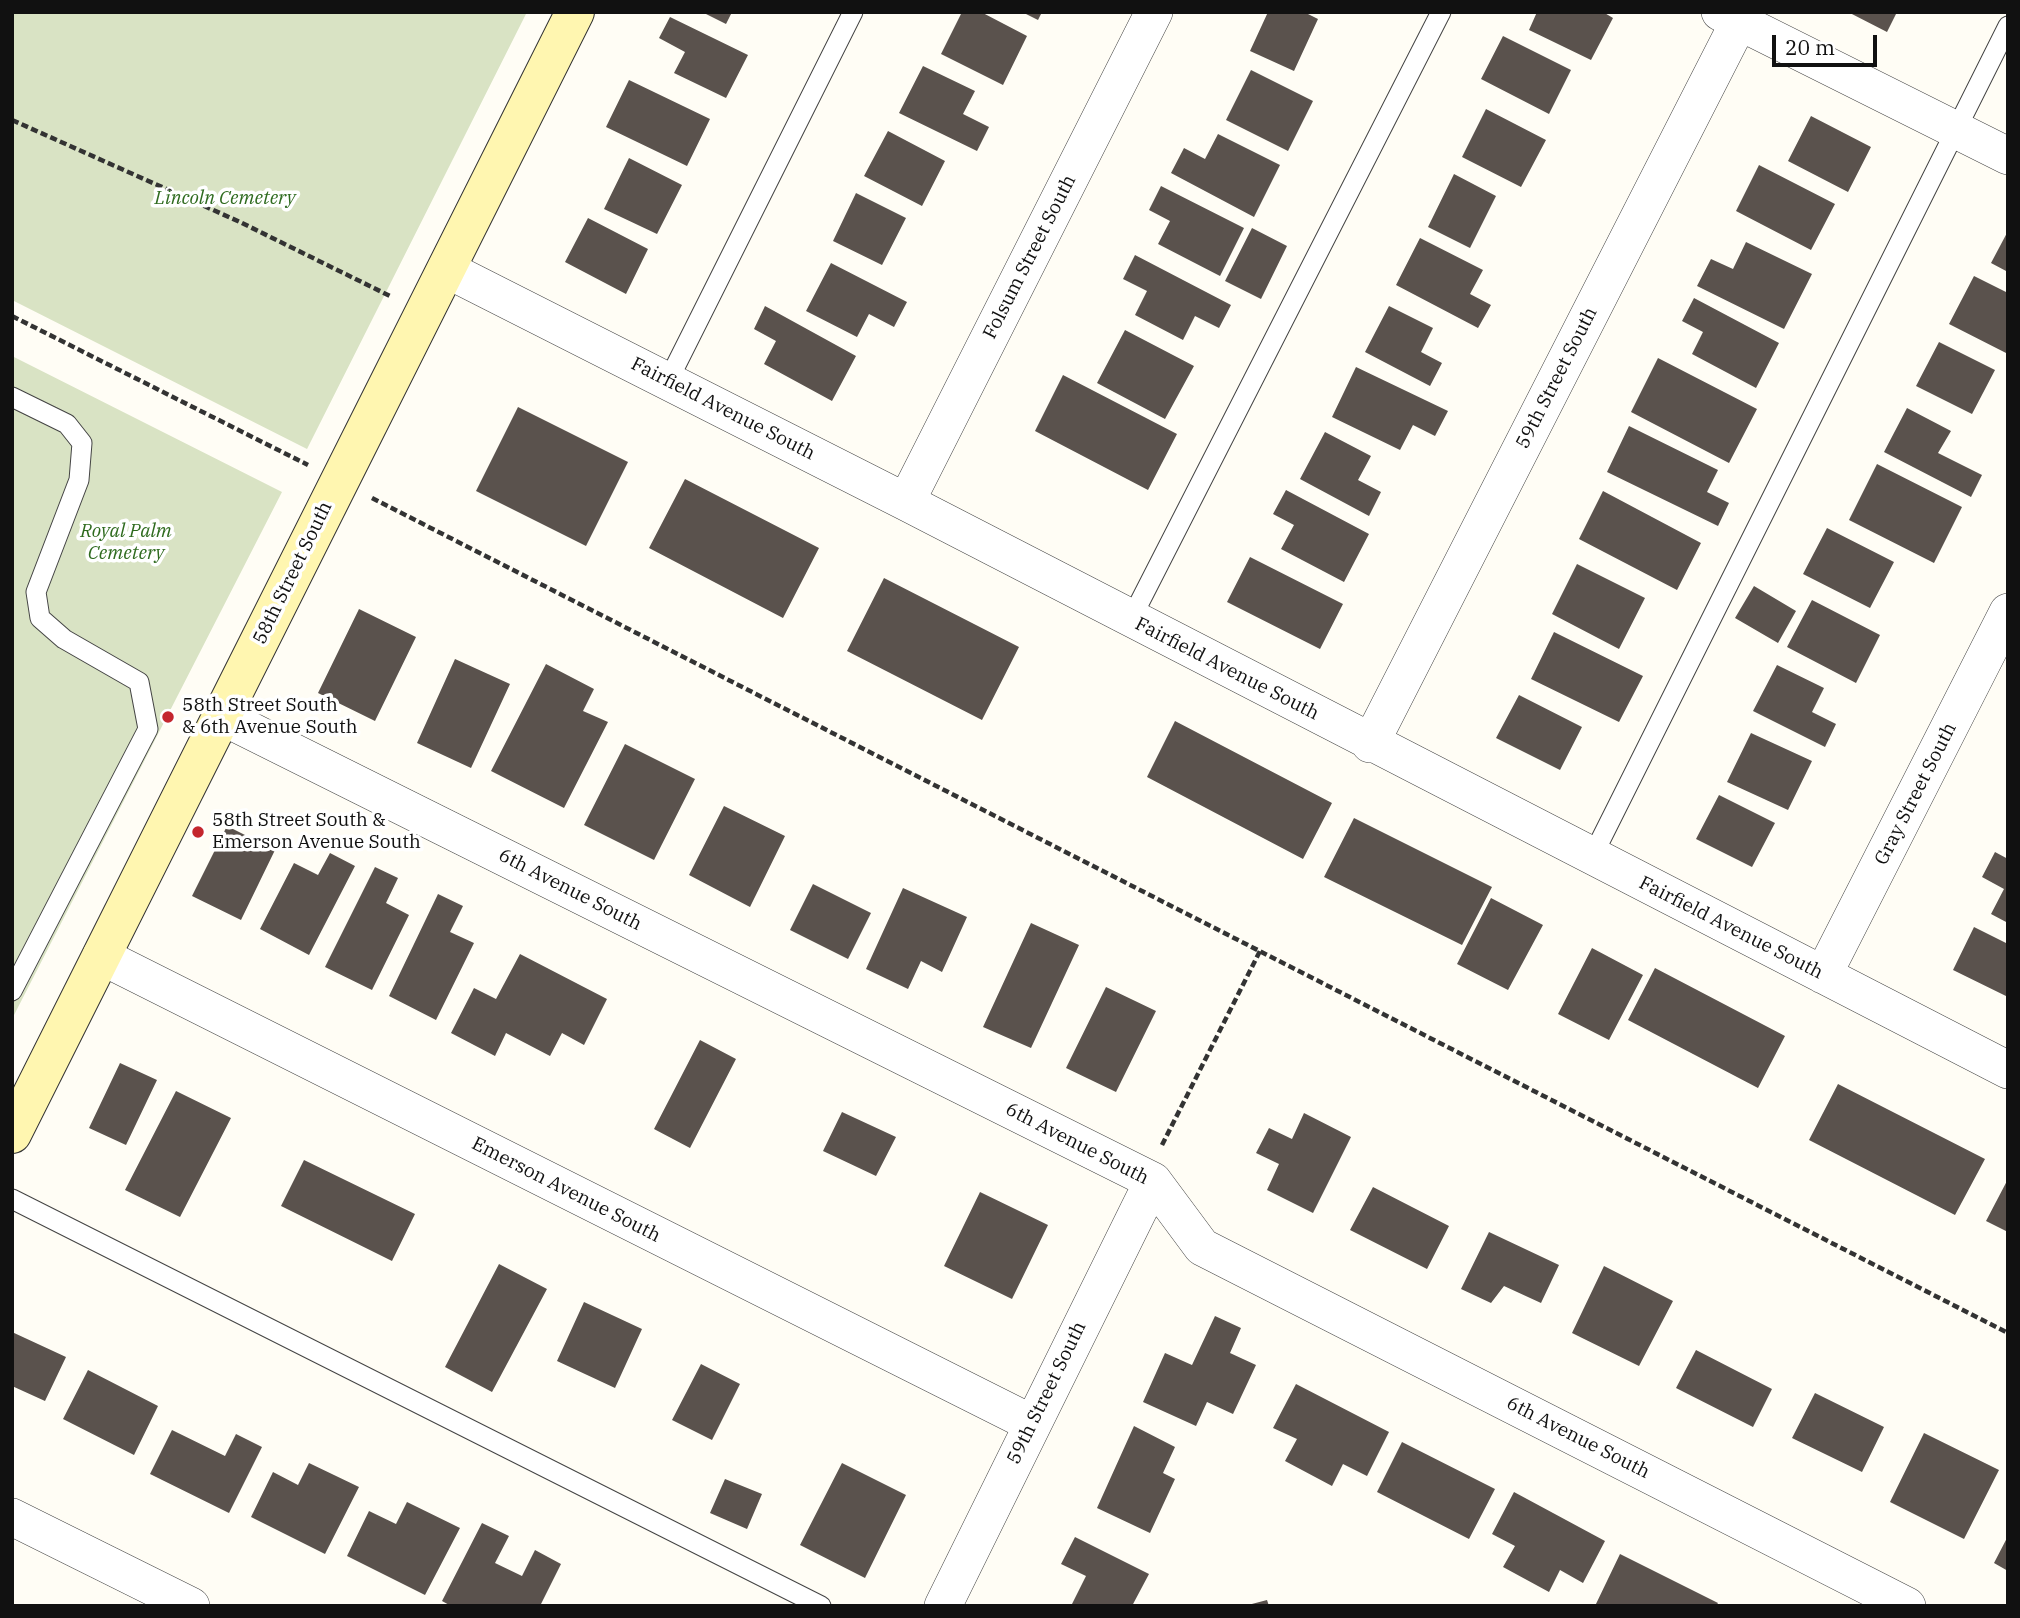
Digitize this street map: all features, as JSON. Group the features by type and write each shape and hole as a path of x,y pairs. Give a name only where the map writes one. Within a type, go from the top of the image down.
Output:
{"street":[{"name":"58th Street South","path":"12,1134 575,12"},
{"name":"Folsum Street South","path":"906,502 1154,12"},
{"path":"1734,15 2008,156"},
{"name":"59th Street South","path":"1370,744 1734,15"},
{"name":"Fairfield Avenue South","path":"446,269 906,502 1370,744 2008,1070"},
{"name":"Gray Street South","path":"1824,975 2008,612"},
{"name":"6th Avenue South","path":"222,716 1149,1179 1202,1247 1907,1606"},
{"name":"Emerson Avenue South","path":"101,956 1031,1423"},
{"name":"59th Street South","path":"943,1606 1149,1179"},
{"path":"12,1517 191,1606"}],"lane":[{"path":"668,382 853,12"},
{"path":"1131,619 1441,12"},
{"path":"1592,857 2008,26"},
{"path":"12,397 67,424 82,443 79,480 36,592 40,618 64,639 139,682 148,729 12,991"},
{"path":"12,1199 821,1606"}],"path":[{"path":"12,120 240,222 424,313"},
{"path":"12,316 302,462"},
{"path":"372,498 2008,1333"},
{"path":"1149,1179 1260,951"}],"green space":[{"name":"Lincoln Cemetery","path":"12,12 527,12 307,449 12,300"},
{"name":"Royal Palm Cemetery","path":"12,356 282,492 12,1019"}],"building":[{"path":"702,12 732,12 726,24"},
{"path":"962,12 981,12 1027,36 1003,85 941,54"},
{"path":"1022,12 1042,12 1038,20"},
{"path":"1268,12 1304,12 1318,19 1294,71 1250,51"},
{"path":"1537,12 1603,12 1613,18 1591,60 1529,30"},
{"path":"1848,12 1897,12 1887,32"},
{"path":"670,17 748,55 726,98 674,73 685,52 659,38"},
{"path":"1503,36 1571,70 1549,114 1481,79"},
{"path":"923,66 975,91 963,114 989,127 977,151 899,113"},
{"path":"1251,70 1313,101 1288,151 1226,120"},
{"path":"629,80 710,119 687,166 606,127"},
{"path":"1486,109 1546,140 1521,187 1462,157"},
{"path":"1811,116 1871,147 1848,192 1788,161"},
{"path":"888,131 945,161 922,206 864,176"},
{"path":"1218,134 1280,165 1254,217 1171,173 1184,148 1205,159"},
{"path":"629,158 682,185 657,234 604,209"},
{"path":"1759,165 1835,204 1811,250 1736,211"},
{"path":"1454,174 1496,196 1470,248 1428,227"},
{"path":"1161,186 1244,228 1220,276 1158,244 1170,221 1149,210"},
{"path":"856,193 906,218 882,265 833,241"},
{"path":"588,218 648,249 626,294 565,262"},
{"path":"1252,228 1287,246 1261,299 1225,281"},
{"path":"2008,231 2008,272 1991,263"},
{"path":"1420,238 1483,270 1470,294 1491,305 1478,328 1396,285"},
{"path":"1746,242 1812,274 1784,329 1697,286 1711,259 1733,269"},
{"path":"1135,255 1231,305 1219,328 1195,316 1183,340 1135,315 1147,291 1123,279"},
{"path":"831,263 907,302 894,327 869,314 857,337 806,311"},
{"path":"1974,276 2008,293 2008,354 1949,324"},
{"path":"1694,298 1779,343 1756,388 1692,354 1703,332 1682,321"},
{"path":"765,306 856,356 832,401 764,364 776,341 754,329"},
{"path":"1389,306 1433,328 1421,352 1442,363 1430,386 1365,352"},
{"path":"1125,330 1194,366 1165,419 1097,383"},
{"path":"1939,342 1995,370 1972,414 1916,386"},
{"path":"1658,358 1757,409 1729,463 1631,412"},
{"path":"1356,367 1448,411 1435,436 1413,425 1400,450 1332,417"},
{"path":"1063,375 1177,434 1148,490 1035,431"},
{"path":"518,407 628,462 586,546 476,491"},
{"path":"1907,408 1951,431 1938,453 1982,475 1971,497 1884,452"},
{"path":"1629,426 1718,470 1707,492 1729,503 1718,526 1607,472"},
{"path":"1325,432 1371,456 1358,480 1381,492 1369,516 1300,479"},
{"path":"1877,464 1962,507 1934,563 1849,520"},
{"path":"685,479 819,548 783,618 649,548"},
{"path":"1286,490 1369,534 1344,582 1281,549 1294,525 1273,514"},
{"path":"1603,491 1701,543 1677,590 1579,539"},
{"path":"1827,528 1894,562 1870,608 1803,574"},
{"path":"1250,557 1343,604 1320,649 1227,602"},
{"path":"1577,564 1645,598 1619,649 1552,614"},
{"path":"884,578 1019,647 982,720 847,651"},
{"path":"1754,586 1796,611 1778,643 1735,618"},
{"path":"1812,600 1880,635 1856,683 1787,647"},
{"path":"359,609 416,637 375,721 318,693"},
{"path":"1554,632 1643,676 1619,722 1531,679"},
{"path":"455,659 510,684 471,768 417,743"},
{"path":"546,664 594,689 583,711 608,722 564,808 491,771"},
{"path":"1777,665 1824,688 1812,712 1836,724 1825,747 1753,711"},
{"path":"1519,695 1582,727 1560,770 1496,738"},
{"path":"1175,721 1332,803 1303,859 1147,777"},
{"path":"1751,733 1812,761 1788,810 1727,782"},
{"path":"625,744 695,779 654,860 584,825"},
{"path":"1719,795 1775,823 1752,867 1696,839"},
{"path":"724,806 785,836 750,907 689,875"},
{"path":"1354,818 1492,887 1462,945 1324,877"},
{"path":"227,826 275,850 241,920 192,896"},
{"path":"1995,852 2008,859 2008,923 1991,914 2004,889 1982,877"},
{"path":"330,853 355,866 309,955 260,929 294,863 318,875"},
{"path":"375,867 398,878 386,903 409,915 372,990 325,967"},
{"path":"813,884 871,913 848,959 790,930"},
{"path":"903,888 967,917 942,972 921,961 908,989 866,969"},
{"path":"438,894 463,906 450,932 474,943 436,1020 389,996"},
{"path":"1491,898 1543,925 1508,990 1457,964"},
{"path":"1031,923 1079,945 1031,1048 983,1027"},
{"path":"1974,927 2008,944 2008,997 1953,970"},
{"path":"1592,948 1643,975 1609,1040 1558,1014"},
{"path":"520,954 607,999 584,1045 562,1033 550,1056 506,1033 495,1056 451,1033 474,988 496,999"},
{"path":"1655,968 1785,1036 1758,1088 1628,1020"},
{"path":"1106,987 1156,1011 1116,1092 1066,1068"},
{"path":"700,1040 736,1059 690,1148 654,1129"},
{"path":"120,1063 157,1080 126,1145 89,1128"},
{"path":"1838,1084 1985,1159 1955,1215 1809,1140"},
{"path":"176,1091 231,1118 180,1217 125,1190"},
{"path":"842,1112 896,1137 876,1176 823,1151"},
{"path":"1304,1113 1351,1137 1313,1213 1267,1190 1279,1164 1256,1153 1269,1128 1292,1139"},
{"path":"304,1160 415,1214 392,1261 281,1206"},
{"path":"2008,1179 2008,1232 1986,1221"},
{"path":"1373,1187 1449,1226 1427,1269 1350,1230"},
{"path":"980,1192 1048,1225 1012,1299 944,1266"},
{"path":"1489,1232 1559,1265 1541,1303 1504,1286 1491,1303 1461,1289"},
{"path":"499,1264 547,1289 492,1392 445,1367"},
{"path":"1604,1266 1673,1301 1639,1366 1572,1333"},
{"path":"584,1302 642,1329 615,1388 557,1361"},
{"path":"1215,1316 1241,1328 1230,1353 1256,1365 1233,1414 1207,1402 1196,1426 1143,1402 1165,1353 1192,1365"},
{"path":"12,1332 66,1357 45,1401 12,1386"},
{"path":"1696,1350 1772,1389 1753,1427 1676,1388"},
{"path":"701,1364 740,1384 712,1440 672,1420"},
{"path":"88,1370 158,1406 134,1455 63,1419"},
{"path":"1296,1384 1389,1432 1367,1476 1343,1464 1332,1486 1285,1461 1297,1439 1273,1428"},
{"path":"1815,1393 1884,1427 1862,1472 1792,1438"},
{"path":"1134,1426 1175,1447 1163,1473 1175,1479 1150,1533 1097,1508"},
{"path":"172,1430 225,1456 236,1434 262,1447 229,1513 150,1474"},
{"path":"1924,1433 1999,1470 1964,1539 1890,1502"},
{"path":"1402,1442 1495,1489 1469,1539 1377,1492"},
{"path":"309,1463 359,1487 325,1554 251,1517 273,1472 298,1485"},
{"path":"842,1463 906,1495 865,1578 800,1545"},
{"path":"725,1479 762,1494 747,1529 710,1513"},
{"path":"1514,1492 1605,1541 1583,1583 1560,1570 1549,1592 1503,1567 1515,1546 1492,1534"},
{"path":"407,1502 460,1528 425,1595 347,1556 369,1511 396,1524"},
{"path":"482,1523 509,1536 495,1563 522,1576 535,1550 561,1564 540,1606 451,1606 442,1601"},
{"path":"2008,1536 2008,1571 1994,1563"},
{"path":"1075,1537 1149,1574 1132,1606 1071,1606 1086,1576 1061,1564"},
{"path":"1620,1554 1718,1603 1716,1606 1595,1606"},
{"path":"1267,1600 1269,1606 1248,1605"}],"place":[{"name":"58th Street South & 6th Avenue South","path":"168,717"},
{"name":"58th Street South & Emerson Avenue South","path":"198,832"}]}
